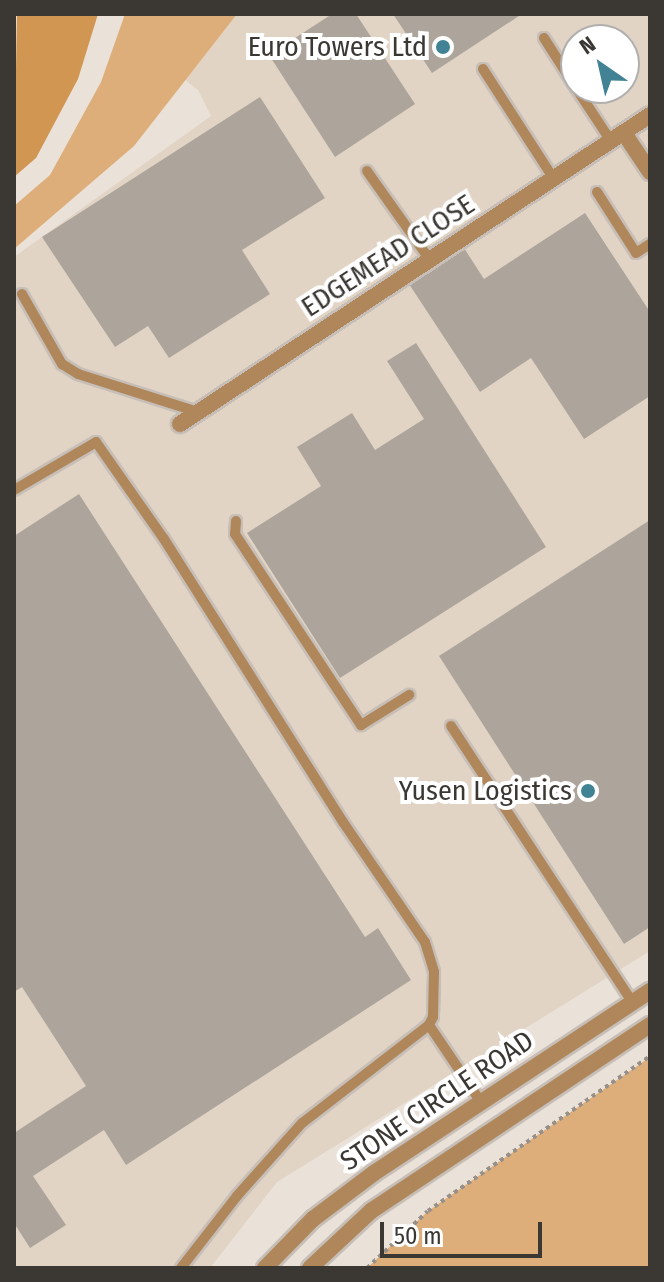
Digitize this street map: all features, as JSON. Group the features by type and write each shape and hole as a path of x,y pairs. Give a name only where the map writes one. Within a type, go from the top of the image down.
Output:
{"street":[{"name":"EDGEMEAD CLOSE","path":"180,424 650,115"},
{"path":"617,137 650,172"},
{"name":"STONE CIRCLE ROAD","path":"265,1268 313,1219 374,1173 650,991"},
{"name":"STONE CIRCLE ROAD","path":"310,1268 371,1211 650,1025"}],"lane":[{"path":"544,38 560,63"},
{"path":"483,69 554,179"},
{"path":"589,104 617,137"},
{"path":"367,171 430,260"},
{"path":"597,192 636,253 650,244"},
{"path":"22,294 62,364 78,374 198,412"},
{"path":"14,490 96,442 164,539 343,822 425,942 435,987 429,1025 481,1102"},
{"path":"236,521 235,534 361,725 409,695"},
{"path":"451,726 632,1002"},
{"path":"181,1268 237,1196 302,1123 429,1025"}],"path":[{"path":"367,1268 428,1211 650,1056"}],"shaded area":[{"path":"17,14 98,14 78,79 36,158 14,177"},
{"path":"125,14 237,14 134,146 14,249 14,206 50,175 101,82"},
{"path":"211,14 650,14 650,951 277,1182 210,1268 14,1268 14,257 211,116 198,90 168,66"},
{"path":"650,1057 650,1268 367,1268 428,1211"}],"building":[{"path":"332,14 356,14 415,104 335,157 269,55"},
{"name":"Euro Towers Ltd","path":"393,14 522,14 432,73"},
{"path":"260,97 325,198 242,250 270,294 169,358 148,326 115,347 42,237"},
{"path":"585,213 650,312 650,396 584,439 531,358 480,392 409,284 464,248 484,279"},
{"path":"416,343 546,547 340,678 247,533 321,486 297,447 352,413 375,450 424,419 387,361"},
{"path":"79,494 365,937 378,928 411,980 126,1165 104,1130 33,1176 66,1225 30,1248 14,1223 14,1133 86,1086 22,987 14,992 14,536"},
{"name":"Yusen Logistics","path":"650,520 650,927 624,944 439,656"}],"place":[{"name":"Euro Towers Ltd","path":"443,47"},
{"name":"Yusen Logistics","path":"588,791"}]}
